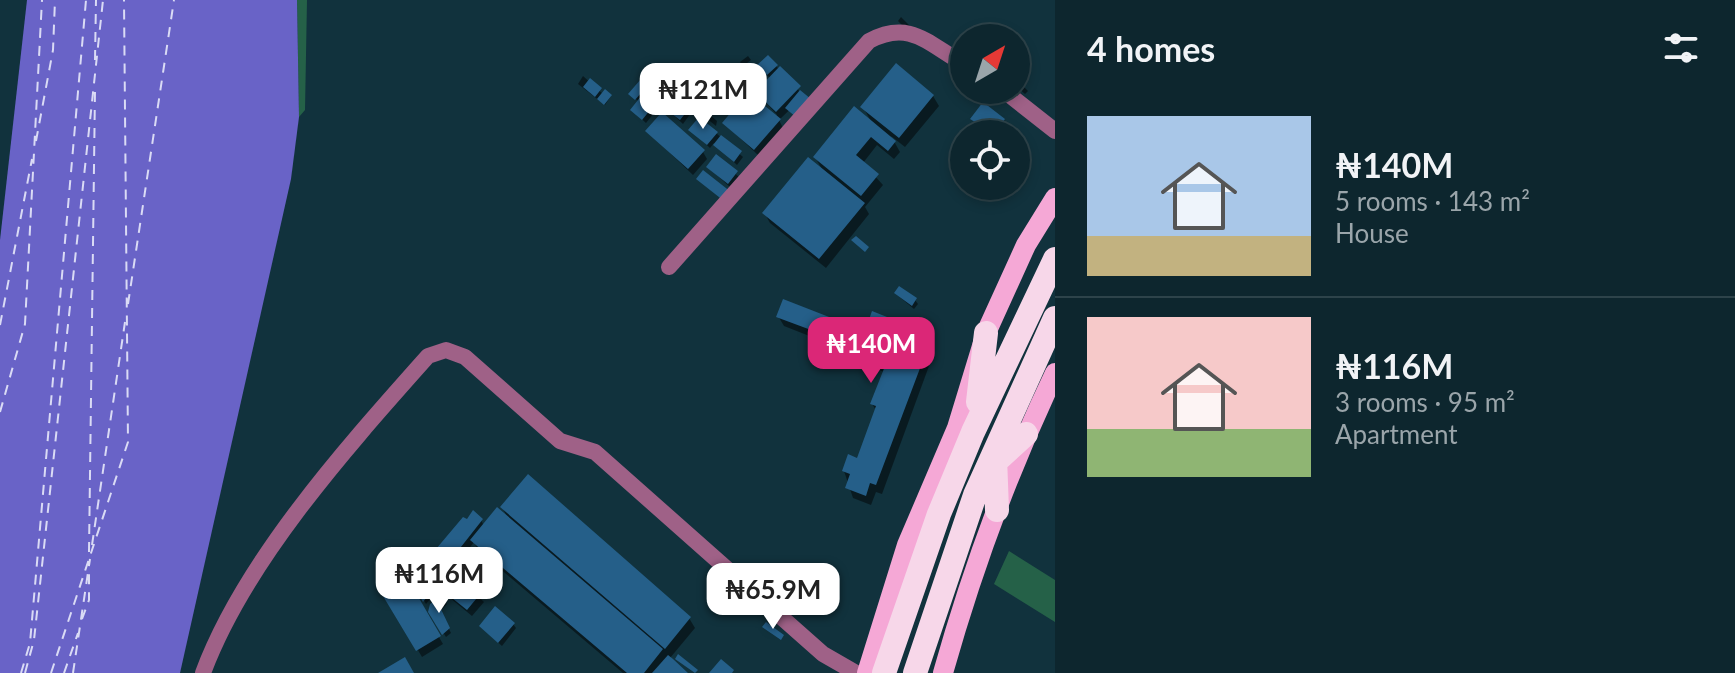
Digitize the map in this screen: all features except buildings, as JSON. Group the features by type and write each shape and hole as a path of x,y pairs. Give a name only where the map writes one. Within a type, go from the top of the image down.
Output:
{"highway":[{"path":"966,434 1015,344 1055,259"},
{"path":"915,673 975,495 1005,442 1055,318"},
{"path":"884,673 966,434 983,376 986,333"},
{"path":"983,376 1015,344"},
{"path":"966,434 1005,442"},
{"path":"997,510 1005,442"}],"main road":[{"path":"867,673 907,545 966,434 986,333 1026,245 1055,198"},
{"path":"943,673 965,597 997,510 1005,442 1055,373"}],"street":[{"path":"669,267 869,41 885,32 914,33 950,55"},
{"path":"1021,104 1055,131"},
{"path":"203,673 216,637 234,605 290,523 418,367 428,356 446,350 465,357 560,441 595,452 823,654 856,673"}],"green space":[{"path":"297,0 307,0 305,110 299,117"},
{"path":"1009,551 1055,580 1055,622 994,584"}],"shaded area":[{"path":"27,0 297,0 299,117 291,179 180,673 0,673 0,240"}],"ferry route":[{"path":"0,412 25,324 42,0"},
{"path":"36,141 53,50 55,0"},
{"path":"21,673 30,643 86,0"},
{"path":"95,60 96,0"},
{"path":"25,673 34,640 103,0"},
{"path":"51,673 128,442 124,0"},
{"path":"128,304 174,0"},
{"path":"89,552 95,90"},
{"path":"0,325 32,159"},
{"path":"92,545 125,322"},
{"path":"73,673 90,559"},
{"path":"82,619 89,600 89,574"},
{"path":"64,673 78,633"}]}
